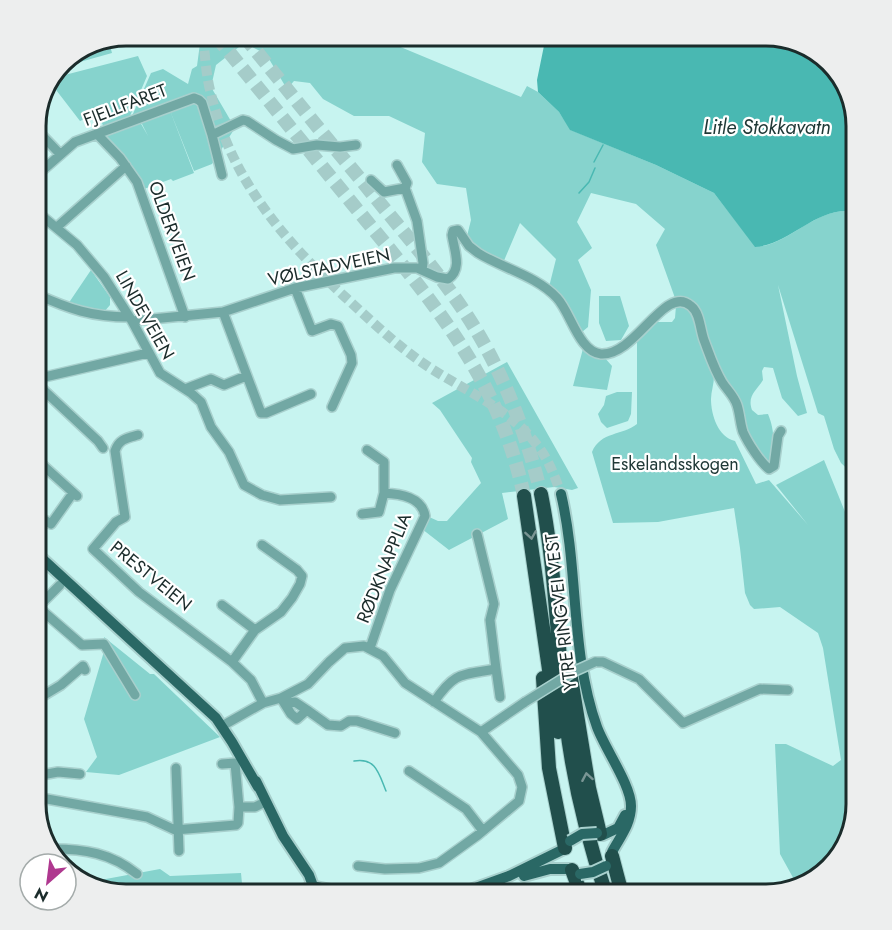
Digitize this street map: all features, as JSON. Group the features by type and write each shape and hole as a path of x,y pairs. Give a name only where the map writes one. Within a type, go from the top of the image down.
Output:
{"highway":[{"path":"541,494 555,591 563,694 571,756 589,840 603,884"},
{"path":"524,496 569,793 593,884"},
{"path":"555,591 561,604 566,653 589,788 600,834"},
{"path":"542,614 538,623 546,749 551,786 566,846"},
{"path":"610,858 619,884"},
{"path":"574,871 578,884"}],"main road":[{"name":"YTRE RINGVEI VEST","path":"561,494 569,535 577,635 583,677 592,714 627,791 631,807 629,822 610,858"},
{"path":"46,562 225,724 291,850 309,875 308,884"},
{"path":"487,884 509,876 566,846 582,834 600,834 615,830 626,811 627,791"},
{"path":"504,884 543,870 590,873 610,858 610,844 600,834"},
{"path":"566,846 565,861 574,871"}],"street":[{"name":"FJELLFARET","path":"47,166 75,142 194,98 202,103 222,175"},
{"path":"212,135 245,120 285,147 293,149 322,144 340,147 356,145"},
{"name":"OLDERVEIEN","path":"97,134 126,166 140,189 185,317"},
{"path":"47,140 60,154"},
{"path":"397,165 406,183 405,188 417,221 422,270"},
{"path":"57,227 126,166"},
{"path":"371,180 384,192 405,188"},
{"name":"LINDEVEIEN","path":"47,219 94,264 112,288 162,375 201,402 211,427 229,452 244,485 262,495 280,500 331,497"},
{"name":"VØLSTADVEIEN","path":"47,299 75,311 94,315 130,319 185,317 223,312 295,288 394,268 422,270 446,280 453,276 457,264 452,235 456,230 460,231 469,246 478,253 541,286 556,297 586,346 602,354 626,345 667,305 677,302 687,303 696,312 704,339 720,377 736,402 745,435 769,469 774,466 778,436 781,431"},
{"path":"295,288 312,331 328,325 338,326 351,355 350,369 332,407"},
{"path":"223,312 262,413 311,394"},
{"path":"47,378 148,352"},
{"path":"184,389 211,379 224,385 246,376"},
{"path":"47,391 103,448"},
{"name":"PRESTVEIEN","path":"138,435 122,440 117,444 115,451 125,518 117,522 93,549 139,592 232,662 251,680 263,703"},
{"name":"RØDKNAPPLIA","path":"362,514 379,512 384,493 384,462 367,450"},
{"path":"46,469 75,495 51,524 46,521"},
{"name":"RØDKNAPPLIA","path":"370,648 390,590 425,516 424,509 416,501 384,493"},
{"path":"477,534 494,604 490,620 500,697"},
{"path":"232,662 255,630 281,612 300,584 302,576 297,570 262,545"},
{"path":"46,599 60,585"},
{"path":"222,605 255,630"},
{"path":"46,616 82,645 101,643 106,646 135,695"},
{"path":"225,724 263,703 283,701 308,684 345,648 356,646 370,648 383,656 405,683 481,732 518,775 522,788 519,801 446,858 428,867 385,869 358,866"},
{"path":"481,732 575,671 595,662 603,662 639,679 684,723 760,689 788,690"},
{"path":"46,694 84,668"},
{"path":"434,702 446,684 462,674 496,669"},
{"path":"283,701 297,719 307,710 328,725 341,726 349,721 357,720 395,733"},
{"path":"46,799 147,817 171,830 237,825 239,807 235,763 222,764"},
{"path":"176,768 179,851"},
{"path":"409,771 466,809 483,831"},
{"path":"46,774 58,772 80,774"},
{"path":"239,807 255,807 265,802"},
{"path":"61,849 93,852 118,861 131,874"}],"green space":[{"path":"200,46 240,46 216,65 211,87 235,128 212,164 194,171 169,108 194,173 144,189 104,136 140,122 148,136 140,120 163,110 132,116 151,73 163,69 188,84 192,69 197,66"},
{"path":"250,46 399,46 521,97 527,86 538,92 559,112 571,130 656,165 714,193 756,247 781,240 829,214 846,211 846,468 834,449 824,416 818,413 778,285 807,413 798,416 782,398 773,368 764,367 763,380 753,394 751,405 752,410 758,415 768,414 770,420 773,443 769,464 746,431 717,367 696,306 675,298 656,245 665,229 636,204 591,193 577,222 592,248 578,260 591,290 588,327 582,332 549,287 556,259 520,223 503,263 484,253 468,239 471,220 466,188 437,184 422,162 425,133 389,116 354,116 323,99 310,83 294,81 287,89 266,54"},
{"path":"111,48 112,53 79,62"},
{"path":"138,56 147,76 130,116 104,128 98,113 80,121 56,90 66,75"},
{"path":"91,270 110,297 110,305 104,312 68,304"},
{"path":"599,296 620,296 629,326 621,340 606,341 599,323"},
{"name":"Eskelandsskogen","path":"676,306 686,307 693,314 714,376 711,405 714,418 724,435 735,441 756,484 769,480 808,525 776,485 824,460 846,514 845,814 837,839 829,852 806,873 793,878 780,854 775,744 786,744 833,766 841,760 823,648 818,633 780,607 754,609 750,605 745,593 734,508 658,522 613,523 592,452 601,440 637,424 637,340 657,322 672,322 675,318"},
{"path":"584,345 604,357 612,366 607,390 573,386"},
{"path":"507,362 578,488 572,490 554,487 502,493 508,519 449,550 422,529 427,516 438,521 447,521 481,483 471,462 472,458 440,410 432,403"},
{"path":"617,392 632,392 631,414 628,421 607,428 601,422 598,414 604,405 606,396"},
{"path":"104,637 150,674 154,674 220,737 119,775 86,772 97,757 84,719 105,648"},
{"path":"160,869 170,876 241,873 242,884 126,884 103,879"}],"water":[{"name":"Litle Stokkavatn","path":"544,47 771,47 786,49 801,55 826,74 835,86 844,111 846,211 829,214 780,240 755,247 714,193 656,165 570,130 559,112 538,92 537,80"}],"waterway":[{"path":"594,162 603,145"},
{"path":"579,193 589,182 595,168"},
{"path":"354,761 361,760 372,764 379,773 386,791"}],"tunnel":[{"path":"204,46 208,80 220,125 246,180 280,229 321,274 400,346 435,371 498,409 525,432 545,457 561,494"},
{"path":"224,46 407,270 457,338 497,412 513,452 524,496"},
{"path":"252,46 429,263 466,314 502,379 528,447 541,494"}]}
